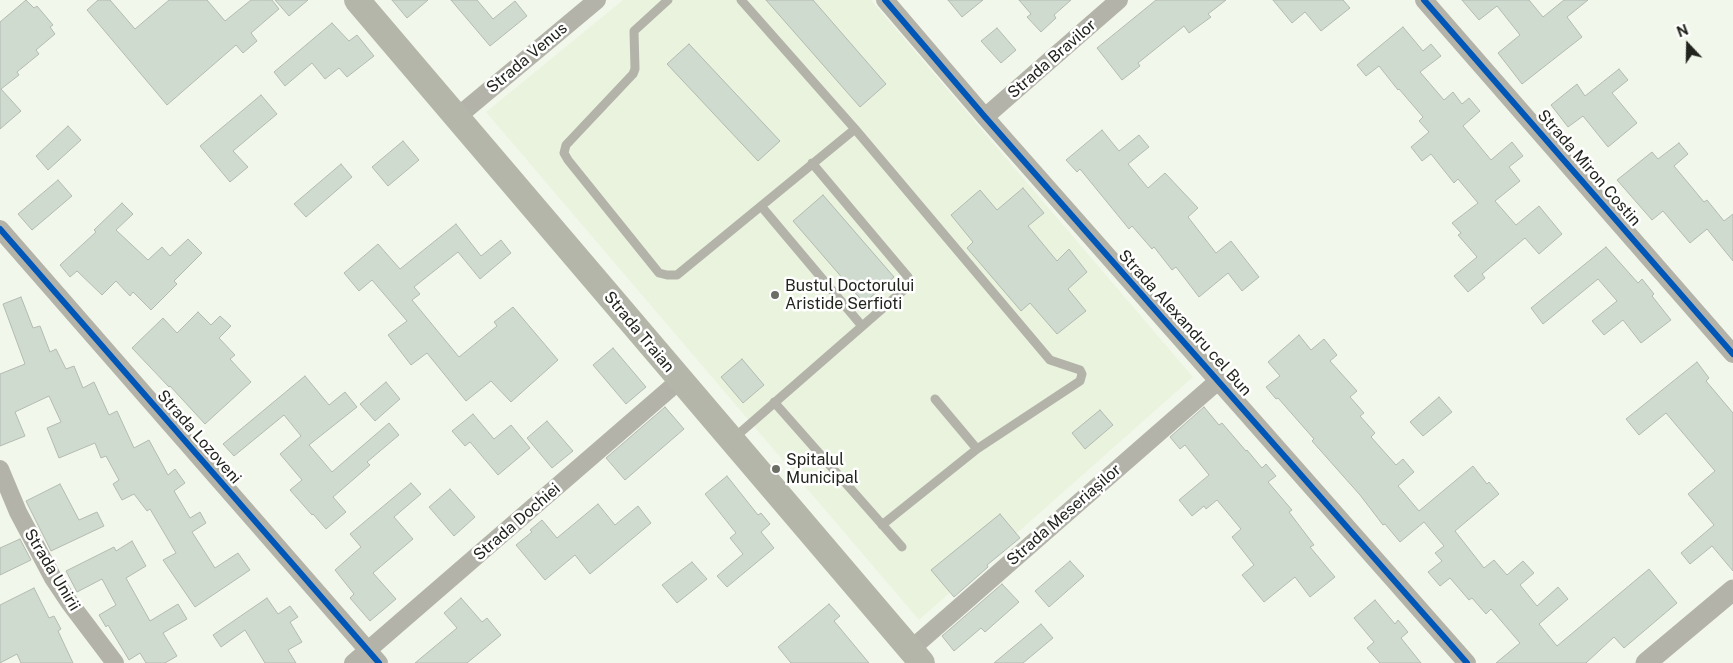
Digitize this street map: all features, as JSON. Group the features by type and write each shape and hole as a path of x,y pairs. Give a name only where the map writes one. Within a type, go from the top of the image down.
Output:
{"main road":[{"name":"Strada Traian","path":"357,0 916,656"}],"street":[{"name":"Strada Venus","path":"457,116 597,0"},
{"name":"Strada Alexandru cel Bun","path":"885,0 985,117 1467,663"},
{"name":"Strada Bravilor","path":"985,117 1119,0"},
{"name":"Strada Miron Costin","path":"1424,0 1733,354"},
{"name":"Strada Lozoveni","path":"0,230 373,657"},
{"name":"Strada Dochiei","path":"353,663 373,657 680,380"},
{"name":"Strada Meseriașilor","path":"916,656 1218,381"},
{"name":"Strada Unirii","path":"0,469 18,512 53,578 115,663"},
{"path":"1646,663 1733,590"}],"lane":[{"path":"668,0 634,31 635,69 633,74 566,145 564,153 659,273 676,275 855,129"},
{"path":"741,0 855,129 1050,360 1080,370 1082,374 1080,381 977,449 882,524"},
{"path":"732,440 906,288 908,282 908,277 812,164"},
{"path":"761,206 862,326"},
{"path":"935,399 977,449"},
{"path":"774,402 902,547"}],"shaded area":[{"path":"623,0 871,0 1193,377 919,620 486,112"}],"building":[{"path":"26,0 34,8 37,6 53,25 50,27 55,34 36,50 39,54 17,72 19,75 1,89 21,111 0,129 0,22"},
{"path":"98,0 110,0 135,29 169,0 207,0 225,21 251,0 272,0 279,9 251,33 257,41 243,53 236,45 167,105 87,10"},
{"path":"275,0 308,0 289,16"},
{"path":"392,0 428,0 407,18"},
{"path":"451,0 477,0 493,19 515,1 527,16 490,46"},
{"path":"766,0 813,0 886,84 860,107"},
{"path":"948,0 983,0 962,17"},
{"path":"1019,0 1071,0 1054,15 1056,18 1041,32 1027,17 1031,14"},
{"path":"1156,0 1226,0 1208,14 1211,17 1189,33 1184,26 1138,63 1140,66 1122,80 1097,48"},
{"path":"1273,0 1343,0 1350,8 1321,31 1305,12 1292,23"},
{"path":"1462,0 1529,0 1543,17 1564,0 1588,0 1567,17 1582,37 1522,84 1498,53 1520,35 1497,6 1479,20"},
{"path":"332,23 349,41 357,35 374,56 347,77 339,68 325,79 312,63 285,86 274,72"},
{"path":"1403,27 1423,51 1431,44 1441,56 1420,72 1444,100 1453,92 1462,104 1469,98 1480,111 1463,126 1491,160 1512,142 1523,156 1509,167 1520,181 1495,201 1516,225 1539,206 1562,234 1539,254 1525,238 1482,274 1485,278 1468,292 1454,276 1477,257 1458,235 1461,233 1452,223 1478,203 1458,179 1454,183 1431,154 1422,161 1411,147 1429,132 1419,121 1423,117 1379,66 1366,76 1357,65"},
{"path":"997,28 1016,50 1001,63 981,41"},
{"path":"689,44 780,141 758,161 667,64"},
{"path":"1619,69 1628,80 1612,93 1637,123 1608,147 1583,116 1568,127 1551,105 1577,84 1585,96"},
{"path":"261,95 277,114 233,151 248,167 230,182 200,146"},
{"path":"68,126 81,140 48,170 36,156"},
{"path":"1102,130 1119,151 1139,135 1149,147 1128,164 1148,188 1165,173 1198,208 1188,217 1216,253 1231,241 1259,277 1242,291 1228,273 1199,297 1176,267 1172,270 1154,247 1152,249 1132,226 1129,229 1080,169 1077,172 1066,160"},
{"path":"403,141 419,160 388,186 372,167"},
{"path":"1679,143 1688,154 1674,166 1704,202 1707,200 1724,221 1733,214 1733,261 1707,229 1690,243 1663,211 1652,220 1617,180 1652,152 1658,159"},
{"path":"341,164 352,177 306,217 294,204"},
{"path":"58,180 72,196 32,230 18,214"},
{"path":"1023,188 1044,213 1028,226 1057,261 1069,249 1087,272 1068,289 1086,311 1057,334 1030,303 1021,311 967,248 973,242 951,215 980,190 997,210"},
{"path":"823,195 894,277 864,303 793,221"},
{"path":"122,203 133,214 116,230 148,260 162,247 170,256 188,239 202,253 174,281 177,284 151,310 133,292 130,296 116,281 102,295 77,271 70,277 60,265 96,232 94,230"},
{"path":"456,224 481,256 501,240 511,253 480,279 458,252 414,287 420,294 412,300 459,357 497,326 494,322 513,307 558,360 511,402 491,381 466,401 427,353 411,365 388,335 407,321 372,280 359,291 344,273 378,244 400,269"},
{"path":"1606,247 1638,283 1642,279 1654,294 1652,296 1671,320 1641,343 1623,320 1604,335 1592,321 1617,301 1598,279 1543,324 1531,308"},
{"path":"21,297 33,328 40,326 50,352 56,349 66,369 74,366 83,388 94,382 109,415 117,411 134,448 149,440 168,475 175,469 185,483 174,491 190,518 200,512 206,523 192,532 215,568 238,553 250,570 195,607 163,560 176,553 150,509 147,511 134,494 122,500 113,484 119,480 106,456 101,458 95,443 59,458 47,428 61,422 49,396 15,412 25,436 0,446 0,374 25,364 3,304"},
{"path":"198,312 211,325 220,316 231,326 219,338 235,355 230,359 251,382 205,424 132,348 163,318 177,333"},
{"path":"1299,335 1311,350 1324,339 1337,355 1330,361 1357,391 1350,397 1364,413 1360,416 1375,433 1371,437 1396,465 1403,459 1414,472 1398,486 1419,511 1473,466 1487,484 1489,482 1499,494 1455,531 1484,568 1494,560 1507,575 1523,561 1534,573 1520,585 1537,606 1558,587 1568,599 1539,624 1557,646 1649,569 1677,603 1624,648 1614,637 1586,663 1496,663 1520,643 1491,609 1486,614 1472,598 1469,600 1450,578 1440,586 1428,572 1442,561 1435,553 1444,546 1424,522 1400,542 1385,524 1383,525 1360,495 1312,441 1314,439 1266,387 1280,376 1268,362"},
{"path":"613,348 646,387 626,404 593,365"},
{"path":"742,359 764,385 743,403 721,377"},
{"path":"1697,362 1709,378 1706,381 1733,413 1733,571 1712,546 1690,564 1681,553 1714,525 1688,494 1715,471 1666,413 1639,435 1626,419"},
{"path":"305,376 329,405 345,392 357,407 309,445 332,472 389,423 399,435 367,462 370,465 333,497 346,512 326,529 290,490 302,480 280,454 301,436 284,415 234,456 223,444"},
{"path":"386,382 400,399 375,421 360,404"},
{"path":"1439,397 1452,412 1423,436 1410,422"},
{"path":"665,407 684,429 625,480 606,458"},
{"path":"1204,407 1219,425 1222,423 1262,468 1266,464 1276,476 1268,482 1292,510 1289,512 1314,545 1310,547 1335,577 1310,597 1295,577 1264,602 1242,575 1254,565 1232,537 1241,529 1217,500 1206,509 1204,506 1192,516 1179,500 1209,475 1185,445 1180,449 1170,437"},
{"path":"1100,410 1113,425 1085,449 1072,433"},
{"path":"473,414 494,439 511,425 530,448 498,475 470,442 465,446 452,431"},
{"path":"547,421 573,451 552,468 527,438"},
{"path":"727,476 758,515 761,513 770,524 761,532 774,548 727,587 717,576 743,554 730,538 736,533 705,494"},
{"path":"411,483 421,494 394,517 413,539 373,573 396,599 370,621 350,598 354,594 335,570 361,547 350,534"},
{"path":"60,484 79,520 97,512 104,526 51,551 26,501"},
{"path":"450,489 475,517 454,536 429,507"},
{"path":"598,504 615,525 638,506 651,523 590,574 575,555 545,580 516,545 532,532 530,530 542,520 557,538"},
{"path":"1000,514 1020,538 987,565 988,567 954,597 931,570"},
{"path":"20,539 31,560 0,575 0,548"},
{"path":"132,541 146,566 126,578 150,621 178,604 187,619 163,633 177,656 165,663 146,663 140,653 129,660 108,625 106,627 99,615 116,605 102,579 77,592 66,571 114,547 116,551"},
{"path":"1070,561 1084,576 1049,607 1035,591"},
{"path":"692,562 707,579 677,603 662,585"},
{"path":"1002,584 1019,602 985,632 981,628 954,651 942,636"},
{"path":"34,588 49,618 54,616 61,629 58,631 73,663 21,663 17,654 0,663 0,605"},
{"path":"267,598 278,614 290,606 298,617 290,622 302,642 288,650 296,663 265,663 245,630 221,647 213,635"},
{"path":"461,598 482,622 487,618 501,635 467,663 415,663 457,628 444,613"},
{"path":"1375,600 1395,624 1398,620 1408,632 1401,638 1421,663 1380,663 1367,648 1374,642 1354,618"},
{"path":"829,604 840,616 834,621 869,663 791,663 778,647"},
{"path":"1041,624 1053,638 1023,663 994,663"}],"cycle path":[{"path":"885,0 985,117 1467,663"},
{"path":"1424,0 1733,354"},
{"path":"0,229 379,663"}],"place":[{"name":"Bustul Doctorului Aristide Serfioti","path":"775,295"},
{"name":"Spitalul Municipal","path":"776,469"}]}
